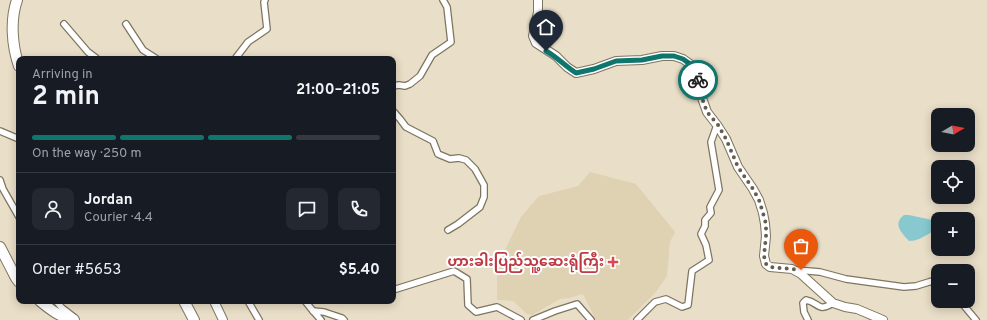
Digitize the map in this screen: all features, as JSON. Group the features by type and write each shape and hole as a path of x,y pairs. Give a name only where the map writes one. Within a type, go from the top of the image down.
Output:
{"highway":[{"path":"17,0 15,6 13,32 17,56"},
{"path":"0,247 16,278"},
{"path":"44,304 53,312 65,318 74,320"},
{"path":"186,304 194,320"}],"street":[{"path":"237,56 248,42 267,29 265,0"},
{"path":"396,86 405,86 410,84 420,76 432,55 451,42 447,7 443,0"},
{"path":"538,0 538,12 533,36 536,43 556,56 567,67 576,73 594,69 616,61 642,60 662,56 674,56 683,59 690,64 699,81 702,98 707,112 718,125 726,139 738,167 759,200 766,224 765,260 770,267 820,272 846,279 904,287 916,286 931,282"},
{"path":"64,24 88,52 93,56"},
{"path":"126,24 143,50 152,56"},
{"path":"396,114 406,126 433,141 438,154 450,159 459,158 466,160 475,169 484,185 484,197 480,207 448,230"},
{"path":"637,320 655,302 666,298 682,307 688,305 692,271 709,260 706,245 701,234 705,226 705,220 711,213 710,207 719,190 711,142 718,125"},
{"path":"0,131 16,138"},
{"path":"0,182 16,212"},
{"path":"792,269 801,274 833,303 857,309 883,320"},
{"path":"396,289 454,271 467,279 468,304 476,312 497,307 521,320"},
{"path":"808,320 804,312 803,303 806,300 809,300 824,308 833,303"},
{"path":"59,304 79,320"},
{"path":"215,304 223,320"},
{"path":"250,304 259,320"},
{"path":"307,304 321,320"},
{"path":"533,320 577,304 591,320"},
{"path":"966,308 976,320"},
{"path":"313,311 324,312 344,320"}],"shaded area":[{"path":"590,172 636,184 675,232 670,242 667,276 655,293 628,320 596,320 583,294 560,299 532,315 527,314 513,301 497,300 497,266 521,217 539,196 578,186"}],"water":[{"path":"904,215 909,215 931,220 931,233 921,238 909,241 899,228 898,225 900,218"}],"way so far":[{"path":"698,80 707,112 718,125 726,139 738,167 759,200 766,224 764,256 766,264 770,267 801,270"}],"place":[{"name":"ဟားခါးပြည်သူ့ဆေးရုံကြီး","path":"613,262"}],"route":[{"path":"546,51 556,56 567,67 576,73 594,69 616,61 642,60 662,56 674,56 683,59 690,64 698,80"}]}
